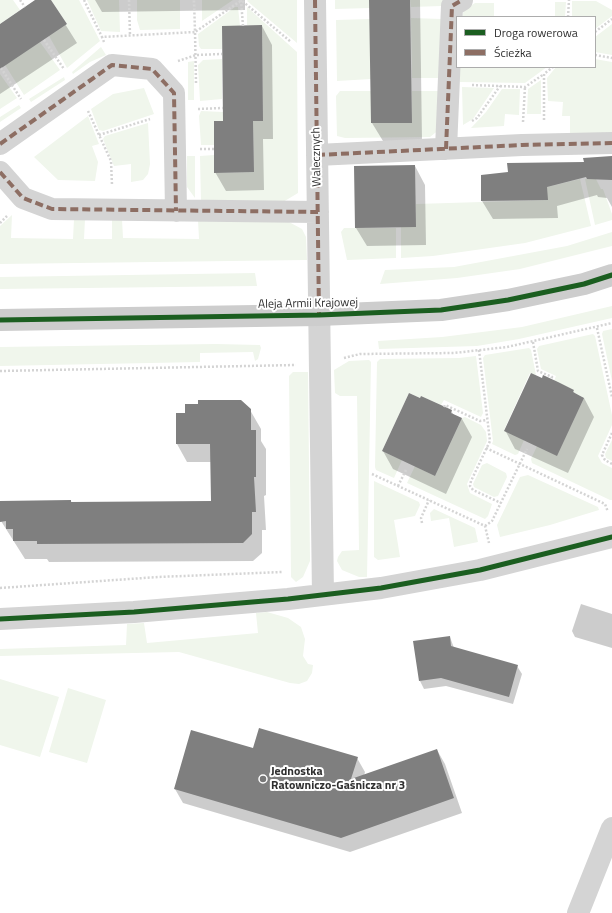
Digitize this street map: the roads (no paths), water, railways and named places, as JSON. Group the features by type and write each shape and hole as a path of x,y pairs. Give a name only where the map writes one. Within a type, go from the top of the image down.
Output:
{"street":[{"name":"Walecznych","path":"315,0 324,595"},
{"path":"446,144 452,6 462,0"},
{"path":"0,144 112,65 152,69 174,93 176,211"},
{"path":"317,155 446,144 522,145 612,143"},
{"path":"0,172 23,198 52,209 318,212"},
{"name":"Aleja Armii Krajowej","path":"0,320 319,315 441,310 478,306 584,284 612,275"},
{"path":"0,619 134,612 324,595 424,581 480,570 612,537"},
{"path":"578,913 612,828"}],"place":[{"name":"Jednostka Ratowniczo-Gaśnicza nr 3","path":"263,779"}]}
